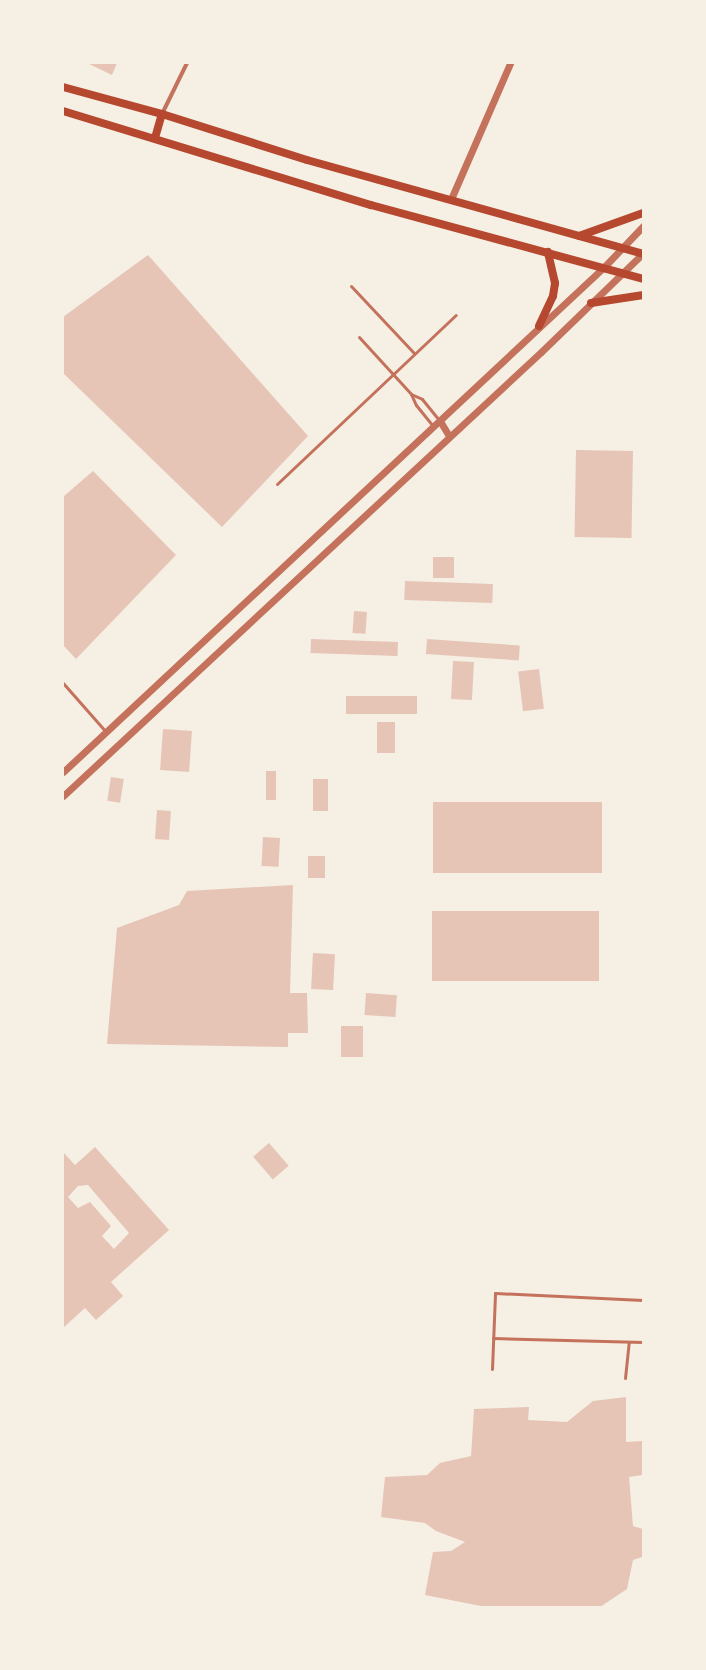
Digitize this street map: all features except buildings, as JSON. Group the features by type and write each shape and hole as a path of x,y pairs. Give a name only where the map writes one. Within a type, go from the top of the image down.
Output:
{"main road":[{"path":"63,87 162,114 307,160 643,254"},
{"path":"63,111 371,205 604,267 643,279"},
{"path":"155,138 162,114"},
{"path":"579,236 643,213"},
{"path":"539,326 553,296 555,283 548,252"},
{"path":"592,303 643,294"}],"street":[{"path":"162,114 187,63"},
{"path":"450,199 510,63"},
{"path":"63,772 440,421 539,326 604,267 643,226"},
{"path":"63,796 643,254"},
{"path":"440,421 449,436"}],"lane":[{"path":"352,286 414,353"},
{"path":"277,484 392,373 456,315"},
{"path":"359,338 411,394 416,405 433,427"},
{"path":"411,394 422,399 440,421"},
{"path":"63,683 106,732"},
{"path":"492,1369 495,1293 643,1300"},
{"path":"493,1338 643,1342"},
{"path":"625,1378 629,1342"}]}
